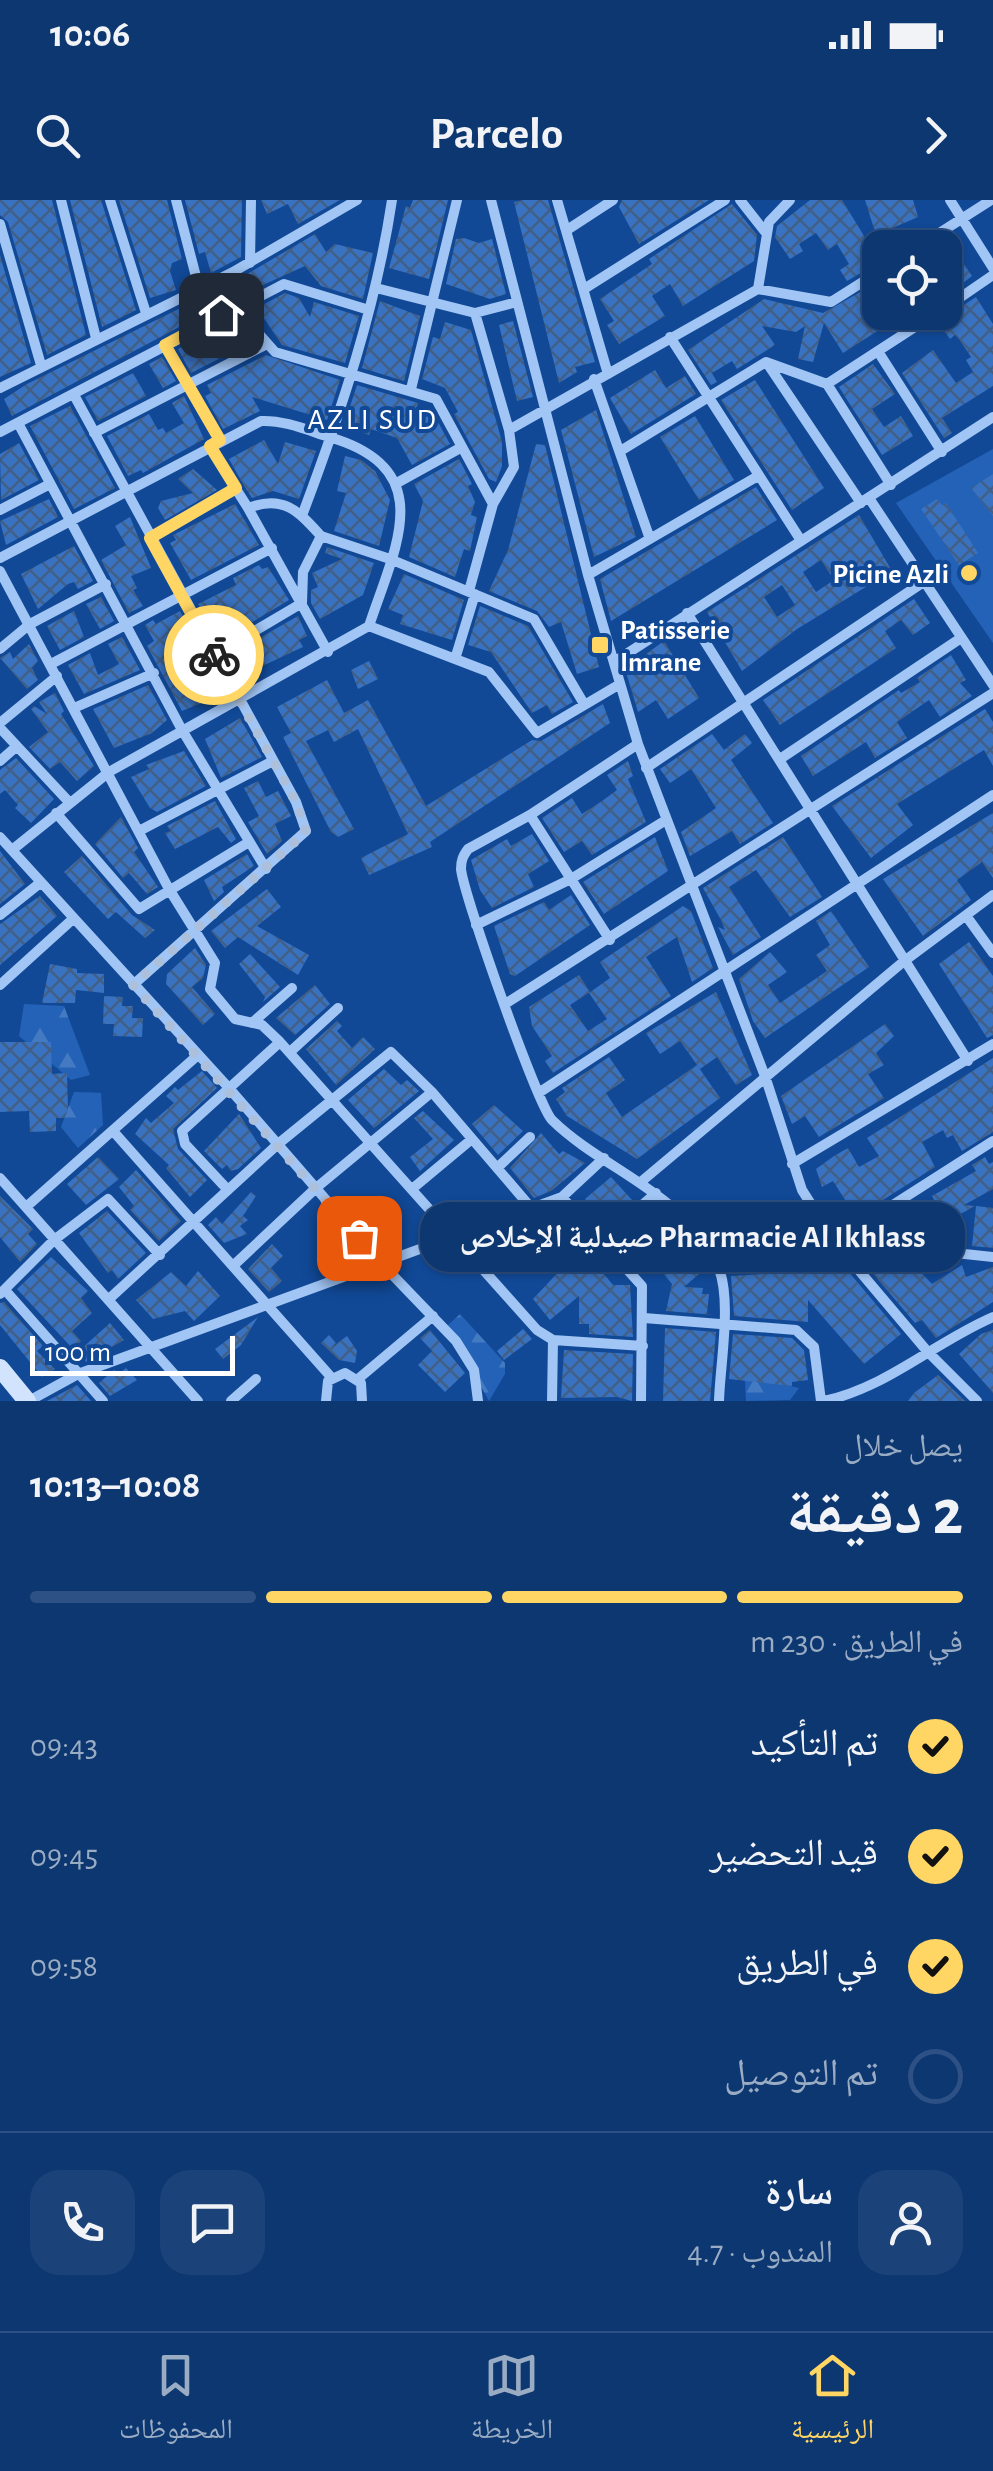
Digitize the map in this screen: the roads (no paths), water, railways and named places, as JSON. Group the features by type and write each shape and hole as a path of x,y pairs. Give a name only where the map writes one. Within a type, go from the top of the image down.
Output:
{"street":[{"path":"61,200 96,338"},
{"path":"110,200 146,313"},
{"path":"176,200 199,288"},
{"path":"250,263 251,200"},
{"path":"0,388 250,263 357,200"},
{"path":"303,513 332,437 348,372 376,288 392,200"},
{"path":"411,389 458,200"},
{"path":"492,200 588,576 638,744 766,1079 792,1164 811,1210 835,1242 927,1352 977,1401"},
{"path":"557,200 608,374"},
{"path":"567,230 613,200"},
{"path":"584,289 725,200"},
{"path":"740,200 766,233"},
{"path":"758,289 769,222 790,200"},
{"path":"950,200 993,272 962,295"},
{"path":"944,230 991,200"},
{"path":"0,224 41,365"},
{"path":"509,430 758,289 831,302 862,282"},
{"path":"0,432 235,306 289,283 369,310"},
{"path":"376,288 475,313 517,302"},
{"path":"235,306 265,345 436,398 493,504"},
{"path":"455,659 493,504 514,467 509,430 475,313"},
{"path":"827,384 911,330"},
{"path":"670,337 800,539"},
{"path":"165,345 188,384 236,488 328,652"},
{"path":"94,433 265,345"},
{"path":"878,352 942,452"},
{"path":"766,362 925,581 993,686"},
{"path":"622,450 766,362 827,384 891,485"},
{"path":"594,379 650,539"},
{"path":"74,395 273,761 306,832 133,985"},
{"path":"614,662 993,417"},
{"path":"0,558 215,443 249,426 274,420 370,451 384,463 396,484 402,520 369,626 109,772 12,850"},
{"path":"18,423 182,730 266,869"},
{"path":"396,484 462,447"},
{"path":"588,576 758,476"},
{"path":"0,510 50,484"},
{"path":"150,538 236,488"},
{"path":"248,508 282,504 303,513 321,536 390,559 534,619 584,704"},
{"path":"302,603 303,572 321,536"},
{"path":"50,664 272,548"},
{"path":"0,571 192,930 215,963 210,990 235,1019 262,1025 290,1052 537,1330 554,1340 643,1346"},
{"path":"646,768 925,581"},
{"path":"0,649 30,624 106,584"},
{"path":"214,655 302,603"},
{"path":"687,613 968,1061"},
{"path":"369,626 489,672 532,732 547,730 620,684"},
{"path":"780,759 961,638"},
{"path":"74,708 154,673"},
{"path":"57,676 0,725 69,802"},
{"path":"505,1004 993,693"},
{"path":"638,744 530,815 468,848 462,857 476,925 550,1118 656,1193 697,1235 719,1267 723,1327 718,1401"},
{"path":"0,761 17,746"},
{"path":"138,831 273,761"},
{"path":"540,1092 993,795"},
{"path":"56,813 132,906 145,909 170,889 249,842"},
{"path":"530,815 610,940"},
{"path":"476,925 571,879 666,820"},
{"path":"0,837 228,1087 380,1262 433,1316 466,1355 478,1385 478,1401"},
{"path":"0,915 40,882"},
{"path":"642,1181 903,962 993,896"},
{"path":"967,916 993,952"},
{"path":"0,985 74,918"},
{"path":"251,1024 292,988"},
{"path":"290,1052 338,1008"},
{"path":"228,1190 185,1144 182,1131 280,1042"},
{"path":"792,1164 993,1044"},
{"path":"109,1299 278,1144 391,1052 432,1092 533,1210"},
{"path":"26,1207 198,1056"},
{"path":"234,1266 316,1188 432,1092"},
{"path":"113,1131 332,1377"},
{"path":"497,1168 530,1137"},
{"path":"412,1188 472,1138"},
{"path":"835,1242 993,1141"},
{"path":"0,1368 28,1401 78,1374 562,1198 604,1158"},
{"path":"0,1178 198,1401"},
{"path":"603,1239 656,1193"},
{"path":"562,1198 642,1286 641,1401"},
{"path":"103,1401 2,1292 54,1240 100,1201 108,1199 160,1256"},
{"path":"719,1267 793,1264 811,1210"},
{"path":"849,1235 871,1244 993,1258"},
{"path":"358,1379 433,1316"},
{"path":"644,1318 723,1327 784,1328 808,1337 819,1370 822,1401 877,1385 927,1352 993,1317"},
{"path":"552,1401 554,1340"},
{"path":"326,1401 325,1388 332,1377 346,1373 358,1379"},
{"path":"358,1379 362,1401"},
{"path":"231,1401 256,1380"}],"place":[{"name":"Picine Azli","path":"969,573"},
{"name":"Patisserie Imrane","path":"600,645"},
{"name":"Pharmacie Al Ikhlass صيدلية الإخلاص","path":"359,1238"}],"district":[{"name":"AZLI SUD","path":"373,419"}]}
